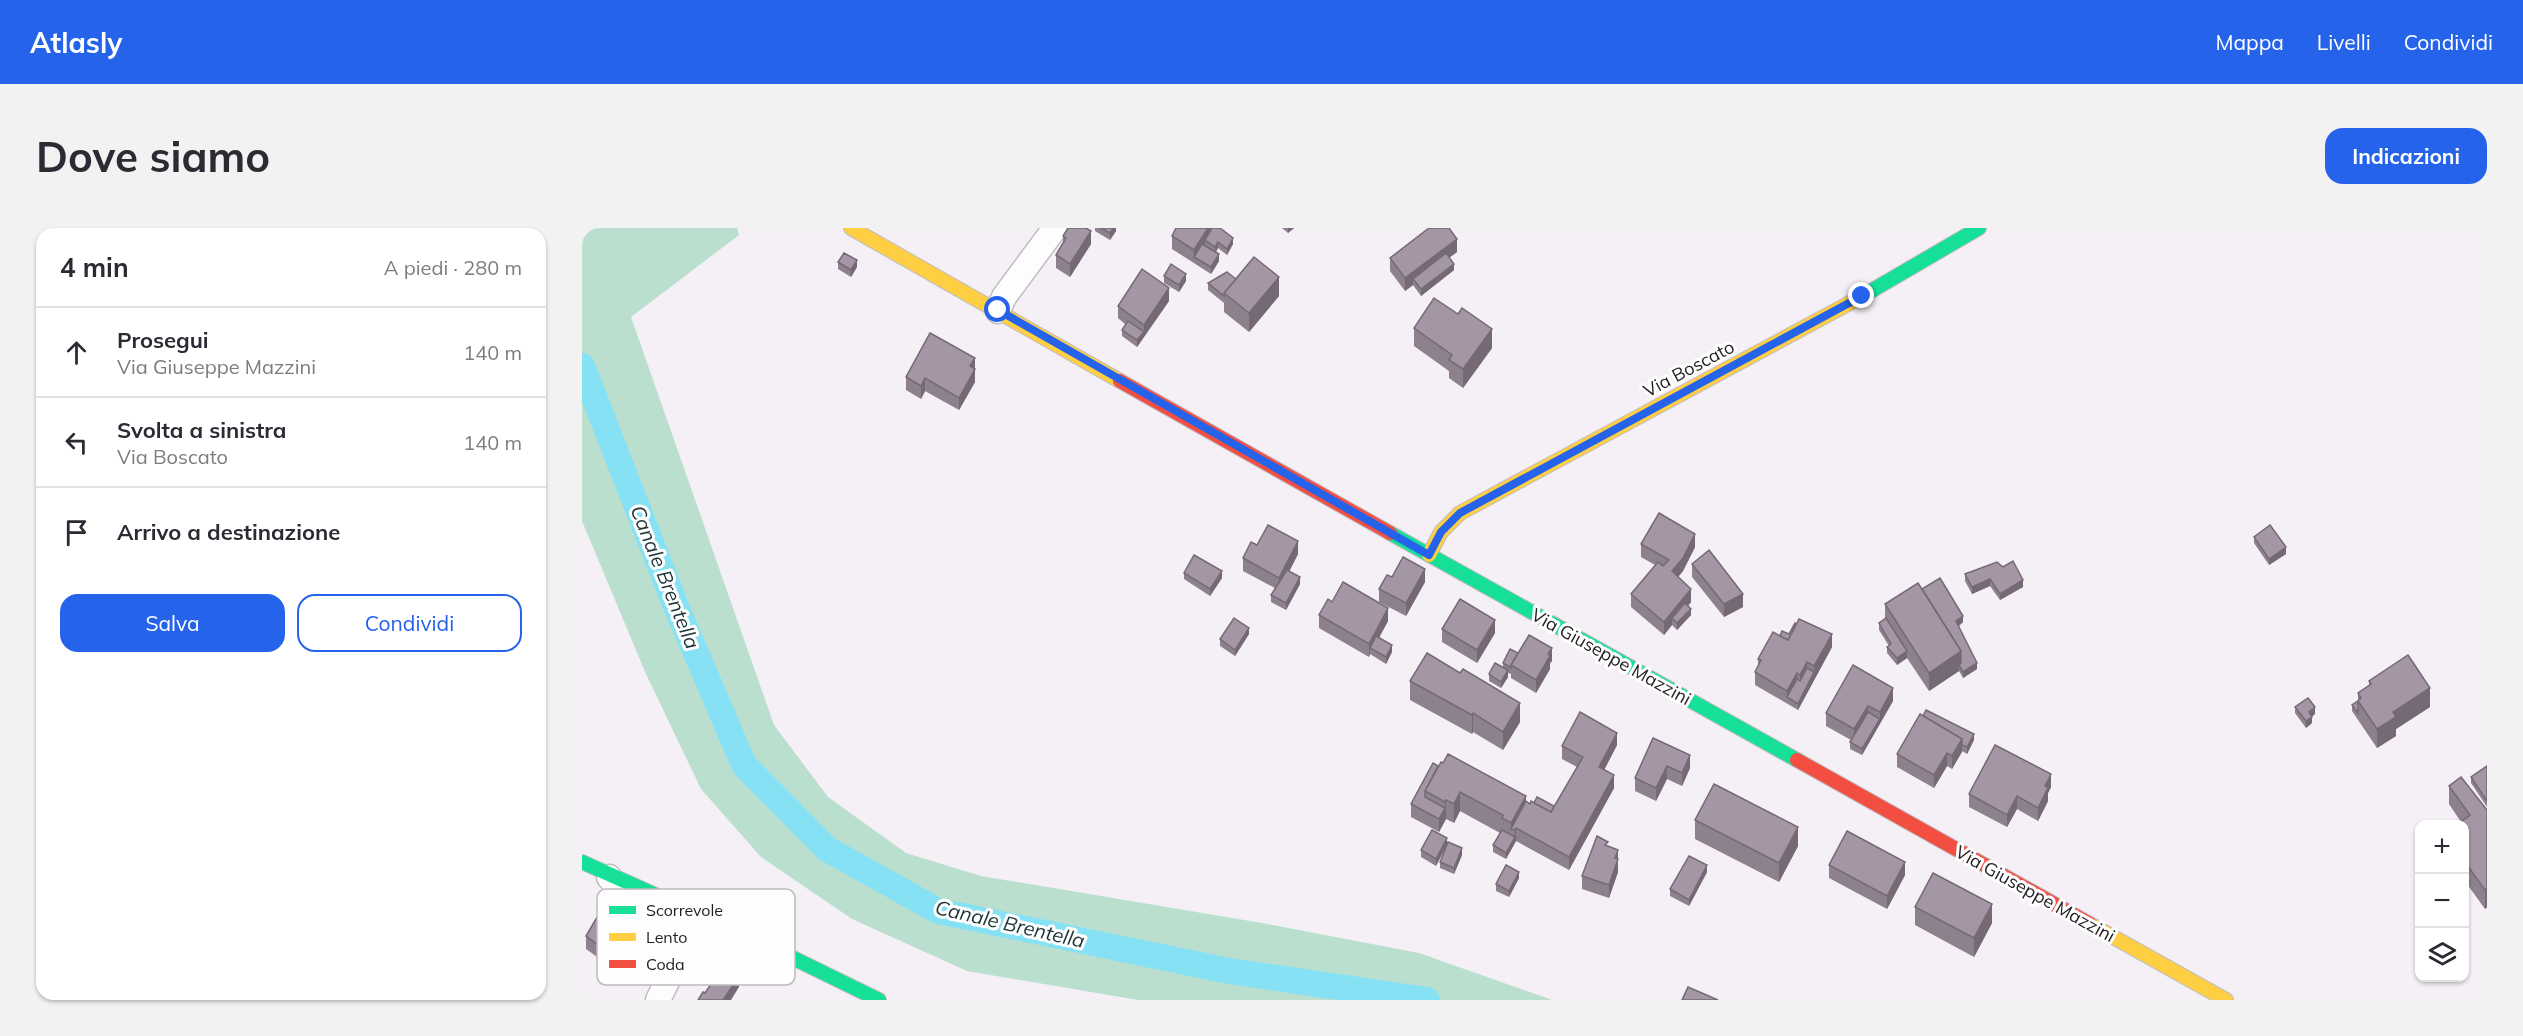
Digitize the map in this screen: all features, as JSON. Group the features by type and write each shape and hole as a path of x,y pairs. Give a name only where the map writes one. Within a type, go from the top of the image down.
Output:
{"main road":[{"name":"Via Giuseppe Mazzini","path":"851,228 1429,555 2226,1000"},
{"name":"Via Boscato","path":"1429,555 1441,532 1460,513 1851,301 1979,228"},
{"path":"582,862 643,889"},
{"path":"795,959 879,1000"}],"street":[{"path":"998,310 1004,297 1055,228"},
{"path":"607,873 619,889"},
{"path":"658,1000 665,985"}],"green space":[{"path":"582,228 737,228 739,235 631,317 774,725 828,797 906,853 981,876 1262,923 1419,953 1552,1000 1138,1000 967,971 852,919 761,857 701,789 646,674 582,521"}],"building":[{"path":"1068,228 1086,228 1091,231 1070,264 1056,255 1066,238 1063,236"},
{"path":"1101,228 1113,228 1110,233"},
{"path":"1176,228 1208,228 1194,250 1172,236"},
{"path":"1212,228 1220,228 1233,238 1227,249 1218,242 1215,247 1205,240"},
{"path":"1429,228 1449,228 1457,239 1405,278 1390,258"},
{"path":"1202,244 1219,254 1211,267 1194,257"},
{"path":"844,253 857,260 851,270 838,262"},
{"path":"1446,253 1454,264 1421,289 1413,279"},
{"path":"1254,257 1279,277 1249,313 1224,293"},
{"path":"1171,264 1186,274 1179,285 1164,276"},
{"path":"1142,269 1169,288 1144,325 1118,306"},
{"path":"1227,272 1236,279 1224,296 1208,283"},
{"path":"1434,298 1458,314 1462,308 1492,329 1463,369 1449,360 1452,355 1414,328"},
{"path":"1128,321 1144,332 1137,340 1122,330"},
{"path":"930,333 975,358 970,366 975,369 959,398 925,378 921,386 906,377"},
{"path":"1659,513 1695,534 1683,558 1672,571 1691,589 1664,622 1631,594 1658,562 1663,566 1669,560 1641,544"},
{"path":"1268,525 1298,541 1279,578 1243,558 1251,542 1257,545"},
{"path":"2270,525 2286,547 2269,559 2254,537"},
{"path":"1709,550 1743,594 1724,604 1692,564"},
{"path":"1194,555 1222,571 1210,589 1184,573"},
{"path":"1403,557 1425,569 1406,603 1379,589 1387,575 1392,577"},
{"path":"2013,561 2023,580 2000,594 1990,579 1972,587 1965,574 1997,562 2003,567"},
{"path":"1287,570 1300,577 1286,603 1271,595"},
{"path":"1940,578 1963,616 1956,621 1977,663 1963,672 1959,665 1961,651 1922,589"},
{"path":"1343,582 1388,608 1369,644 1319,615 1328,599 1332,602"},
{"path":"1918,583 1961,651 1929,673 1885,604"},
{"path":"1460,599 1495,620 1477,650 1442,629"},
{"path":"1685,603 1691,609 1677,623 1672,618"},
{"path":"1234,618 1249,628 1235,650 1220,639"},
{"path":"1886,618 1907,651 1897,658 1887,647 1891,644 1879,623"},
{"path":"1799,619 1832,634 1814,666 1807,662 1800,675 1797,673 1787,691 1755,672 1761,660 1758,659 1773,632 1788,640"},
{"path":"1795,623 1788,640 1780,636 1782,631 1789,634"},
{"path":"1529,635 1552,648 1536,680 1511,665"},
{"path":"1376,636 1392,645 1386,657 1370,648"},
{"path":"1510,649 1518,653 1511,668 1503,663"},
{"path":"1427,653 1460,673 1463,669 1520,703 1503,732 1473,713 1472,715 1410,681"},
{"path":"2408,655 2430,688 2393,712 2396,717 2377,729 2358,701 2361,698 2358,693 2371,684 2369,681"},
{"path":"1495,663 1508,670 1501,682 1489,674"},
{"path":"1853,665 1893,688 1880,712 1868,706 1854,729 1826,713"},
{"path":"1807,668 1814,672 1798,704 1787,697 1797,679 1800,681"},
{"path":"2308,698 2315,707 2309,712 2312,717 2306,721 2295,707"},
{"path":"2358,701 2358,713 2352,705"},
{"path":"1926,710 1974,734 1967,747 1962,745 1962,739 1923,716"},
{"path":"1580,712 1617,733 1599,767 1614,775 1569,857 1516,828 1511,829 1526,801 1530,804 1531,801 1551,812 1583,757 1562,746"},
{"path":"1868,712 1880,719 1862,749 1850,742"},
{"path":"1920,714 1962,739 1952,756 1947,753 1934,775 1897,754"},
{"path":"1653,738 1690,755 1682,773 1667,766 1656,788 1635,778"},
{"path":"1995,745 2051,774 2045,786 2048,788 2038,808 2017,796 2007,815 1969,794"},
{"path":"1448,754 1526,796 1511,823 1502,818 1503,815 1460,792 1454,804 1446,800 1445,802 1425,791"},
{"path":"1433,763 1438,766 1425,791 1425,797 1445,808 1439,819 1411,804"},
{"path":"2487,766 2487,801 2471,777"},
{"path":"2461,777 2487,810 2487,889 2485,890 2469,868 2469,820 2464,820 2470,815 2449,786"},
{"path":"1714,784 1798,827 1779,863 1695,820"},
{"path":"1537,797 1554,806 1551,812 1534,803"},
{"path":"1432,830 1447,838 1436,859 1421,850"},
{"path":"1502,830 1515,837 1506,853 1493,845"},
{"path":"1847,831 1905,862 1887,896 1829,865"},
{"path":"1597,836 1608,842 1605,845 1618,850 1615,858 1618,859 1609,885 1582,876"},
{"path":"1448,842 1462,848 1454,868 1440,862"},
{"path":"1689,856 1707,865 1689,900 1670,889"},
{"path":"1506,865 1519,872 1509,891 1496,884"},
{"path":"1933,873 1992,904 1974,938 1915,907"},
{"path":"597,917 597,944 586,936"},
{"path":"710,985 733,985 723,1000 698,1000 703,992 705,993"},
{"path":"1688,987 1718,1000 1682,1000"}],"waterway":[{"name":"Canale Brentella","path":"582,366 675,604 744,765 827,849 938,911 1229,971 1427,1000"}],"traffic: fast":[{"path":"1859,298 1979,228"},
{"path":"1390,533 1797,760"},
{"path":"582,862 642,889"},
{"path":"795,959 879,1000"}],"traffic: slow":[{"path":"851,228 1120,381"},
{"path":"1429,555 1441,532 1460,513 1859,298"},
{"path":"2090,924 2226,1000"}],"traffic: jam":[{"path":"1120,381 1390,533"},
{"path":"1797,760 2090,924"}],"route":[{"path":"998,310 1429,555 1441,532 1460,513 1862,296"}]}
